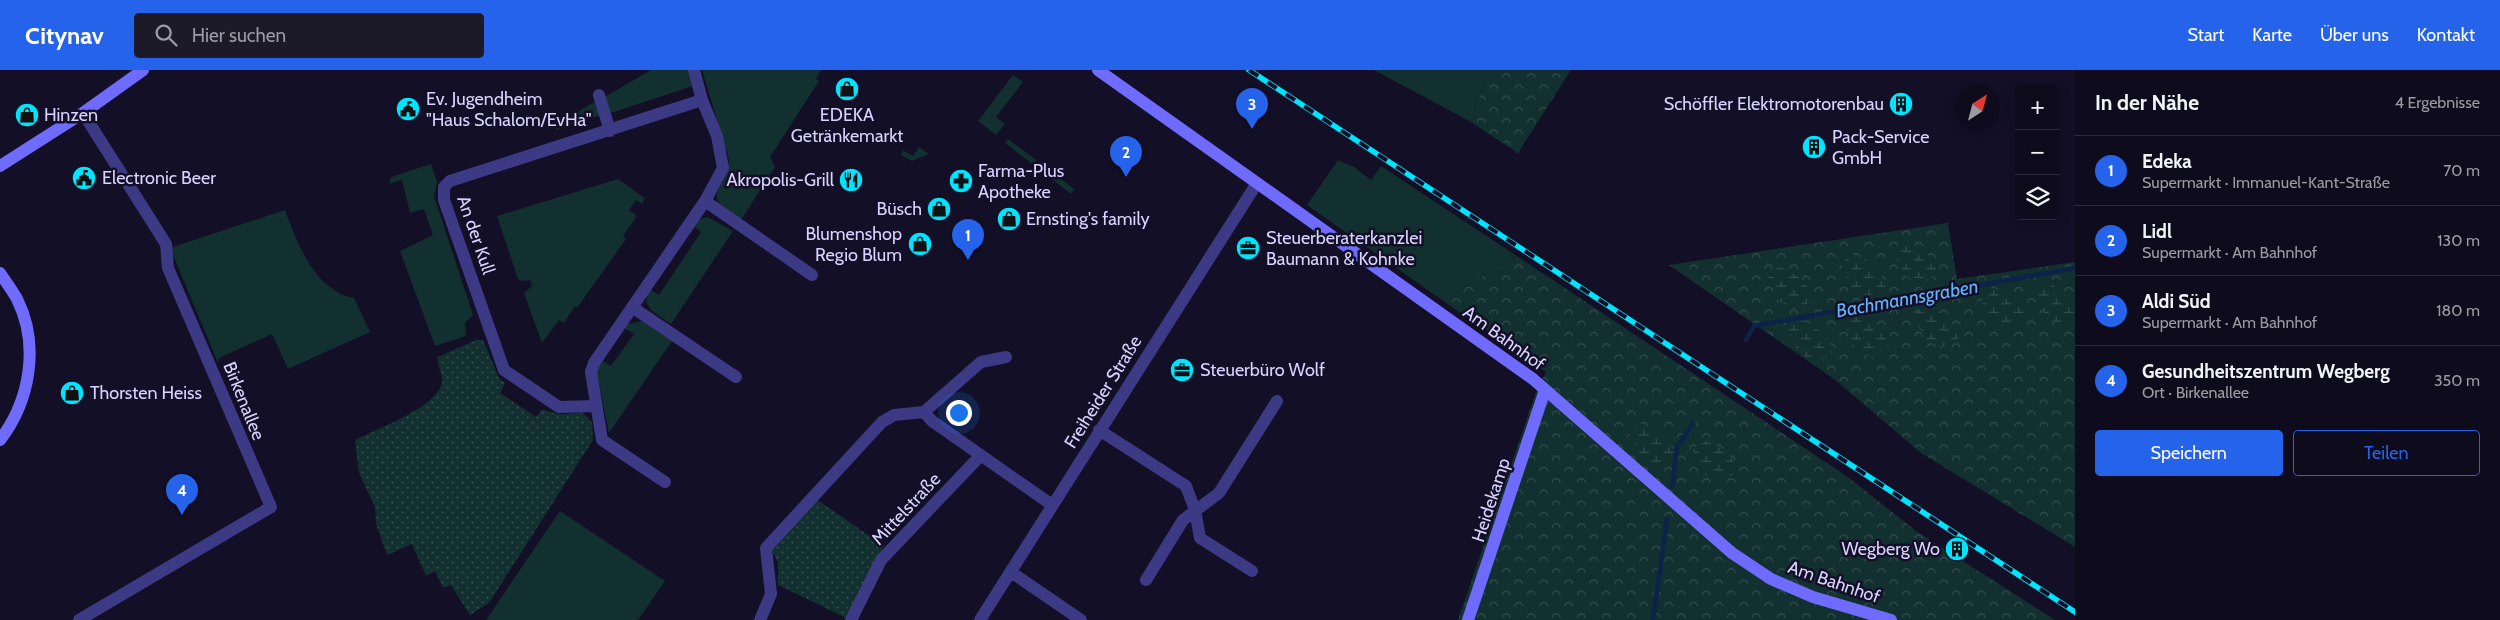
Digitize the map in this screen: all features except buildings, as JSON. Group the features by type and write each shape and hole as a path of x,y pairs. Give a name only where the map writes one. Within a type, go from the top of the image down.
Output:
{"street":[{"path":"0,166 83,113 143,70"},
{"path":"665,482 602,440 591,372 594,363 632,306 705,202 723,168 717,136 702,100 694,70"},
{"name":"Am Bahnhof","path":"1098,70 1399,283 1545,390 1732,553 1771,579 1804,593 1891,620"},
{"path":"599,95 610,131"},
{"name":"An der Kull","path":"596,406 559,407 504,370 444,200 444,187 450,181 702,100"},
{"name":"Birkenallee","path":"79,620 271,507 168,268 166,244 83,113"},
{"name":"Freiheider Straße","path":"980,620 1257,183"},
{"path":"705,202 812,275"},
{"path":"0,273 17,298 26,321 30,351 26,390 13,423 0,440"},
{"path":"632,306 736,376"},
{"path":"760,620 771,594 766,548 882,422 894,415 924,412 982,362 1006,357"},
{"name":"Heidekamp","path":"1468,620 1545,390"},
{"path":"1146,580 1183,520 1219,493 1277,402"},
{"path":"924,412 932,421 1052,505"},
{"path":"1099,430 1186,486 1195,510 1200,538 1252,570"},
{"name":"Mittelstraße","path":"852,620 882,560 981,455"},
{"path":"1011,572 1081,620"}],"green space":[{"path":"651,70 689,70 693,86 608,114 603,98"},
{"path":"702,70 821,70 816,79 819,81 770,157 775,167 741,220 727,211 717,197 717,192 724,179 729,159"},
{"path":"1374,70 1488,70 1471,122"},
{"path":"1488,70 1571,70 1518,153 1471,122"},
{"path":"1013,75 1023,82 996,117 1005,124 996,135 978,121"},
{"path":"596,101 601,115 556,130 555,125"},
{"path":"1008,139 1074,189 1071,194 1005,143"},
{"path":"919,147 929,154 912,161 901,155 903,150 913,156"},
{"path":"1338,160 1354,167 1371,180 1381,166 1517,256 1442,300 1307,205"},
{"path":"431,164 437,182 434,196 473,315 465,323 466,336 435,346 400,251 433,235 424,209 410,213 402,180 389,184 391,177"},
{"path":"618,179 645,198 642,204 636,200 629,210 637,216 623,236 626,239 577,308 575,306 564,323 559,320 542,343 524,293 532,286 530,280 522,281 518,279 497,216"},
{"path":"285,210 295,237 309,264 328,286 340,294 354,298 370,332 288,369 272,334 219,358 218,363 170,248"},
{"path":"707,217 733,231 671,324 652,311 646,302 649,289 659,295 701,232 693,226 697,220"},
{"path":"1948,223 1957,279 2075,262 2075,547 1921,453 1834,379 1669,265"},
{"path":"1901,241 1907,242 1924,252 1933,262 1938,273 1920,283 1904,275 1893,251"},
{"path":"1850,254 1856,255 1873,265 1882,275 1886,287 1868,297 1852,288 1841,265"},
{"path":"1517,256 1848,477 1916,531 2055,620 1458,620 1537,389 1546,372 1442,300"},
{"path":"1776,267 1782,268 1799,278 1808,288 1813,300 1795,310 1779,301 1768,278"},
{"path":"2043,284 2053,285 2075,304 2075,319 2063,326 2046,318 2035,294"},
{"path":"1988,287 1994,288 2011,298 2020,308 2025,319 2007,329 1990,321 1980,297"},
{"path":"1922,306 1934,309 1945,316 1954,326 1959,338 1941,348 1924,339 1914,316"},
{"path":"1853,314 1859,315 1876,325 1885,335 1890,347 1872,357 1855,348 1845,325"},
{"path":"1796,319 1802,320 1819,330 1828,340 1833,352 1815,361 1798,353 1788,329"},
{"path":"642,321 672,341 609,433 597,368 603,361 611,366 634,334 623,327"},
{"path":"476,340 483,340 499,378 505,383 500,393 536,417 543,409 558,414 582,412 592,422 593,440 489,603 470,615 451,585 443,588 435,571 426,576 412,544 387,555 376,524 375,507 359,473 355,440 418,409 429,400 438,392 442,383 438,357"},
{"path":"1638,423 1644,424 1661,434 1670,444 1675,456 1657,465 1640,457 1630,434"},
{"path":"1701,440 1719,447 1729,455 1738,472 1720,482 1703,474 1693,450"},
{"path":"816,499 884,546 846,618 778,585 778,563 772,550"},
{"path":"560,511 665,581 638,620 486,620"}],"waterway":[{"name":"Bachmannsgraben","path":"1746,340 1754,326 2075,268"},
{"name":"Bachmannsgraben","path":"1672,487 1677,447 1693,423"},
{"name":"Bachmannsgraben","path":"1653,620 1667,519"}],"railway":[{"path":"1249,70 2075,612"}],"place":[{"name":"EDEKA Getränkemarkt","path":"847,89"},
{"name":"Schöffler Elektromotorenbau","path":"1901,104"},
{"name":"Ev. Jugendheim \"Haus Schalom/EvHa\"","path":"408,109"},
{"name":"Hinzen","path":"27,115"},
{"name":"Aldi Süd","path":"1252,129"},
{"name":"Pack-Service GmbH","path":"1814,147"},
{"name":"Lidl","path":"1126,177"},
{"name":"Electronic Beer","path":"84,178"},
{"name":"Akropolis-Grill","path":"851,180"},
{"name":"Farma-Plus Apotheke","path":"961,181"},
{"name":"Büsch","path":"939,209"},
{"name":"Ernsting's family","path":"1009,219"},
{"name":"Blumenshop Regio Blum","path":"920,244"},
{"name":"Steuerberaterkanzlei Baumann & Kohnke","path":"1248,248"},
{"name":"Edeka","path":"968,260"},
{"name":"Steuerbüro Wolf","path":"1182,370"},
{"name":"Thorsten Heiss","path":"72,393"},
{"name":"Gesundheitszentrum Wegberg","path":"182,515"},
{"name":"Wegberg Wo","path":"1957,549"}]}
